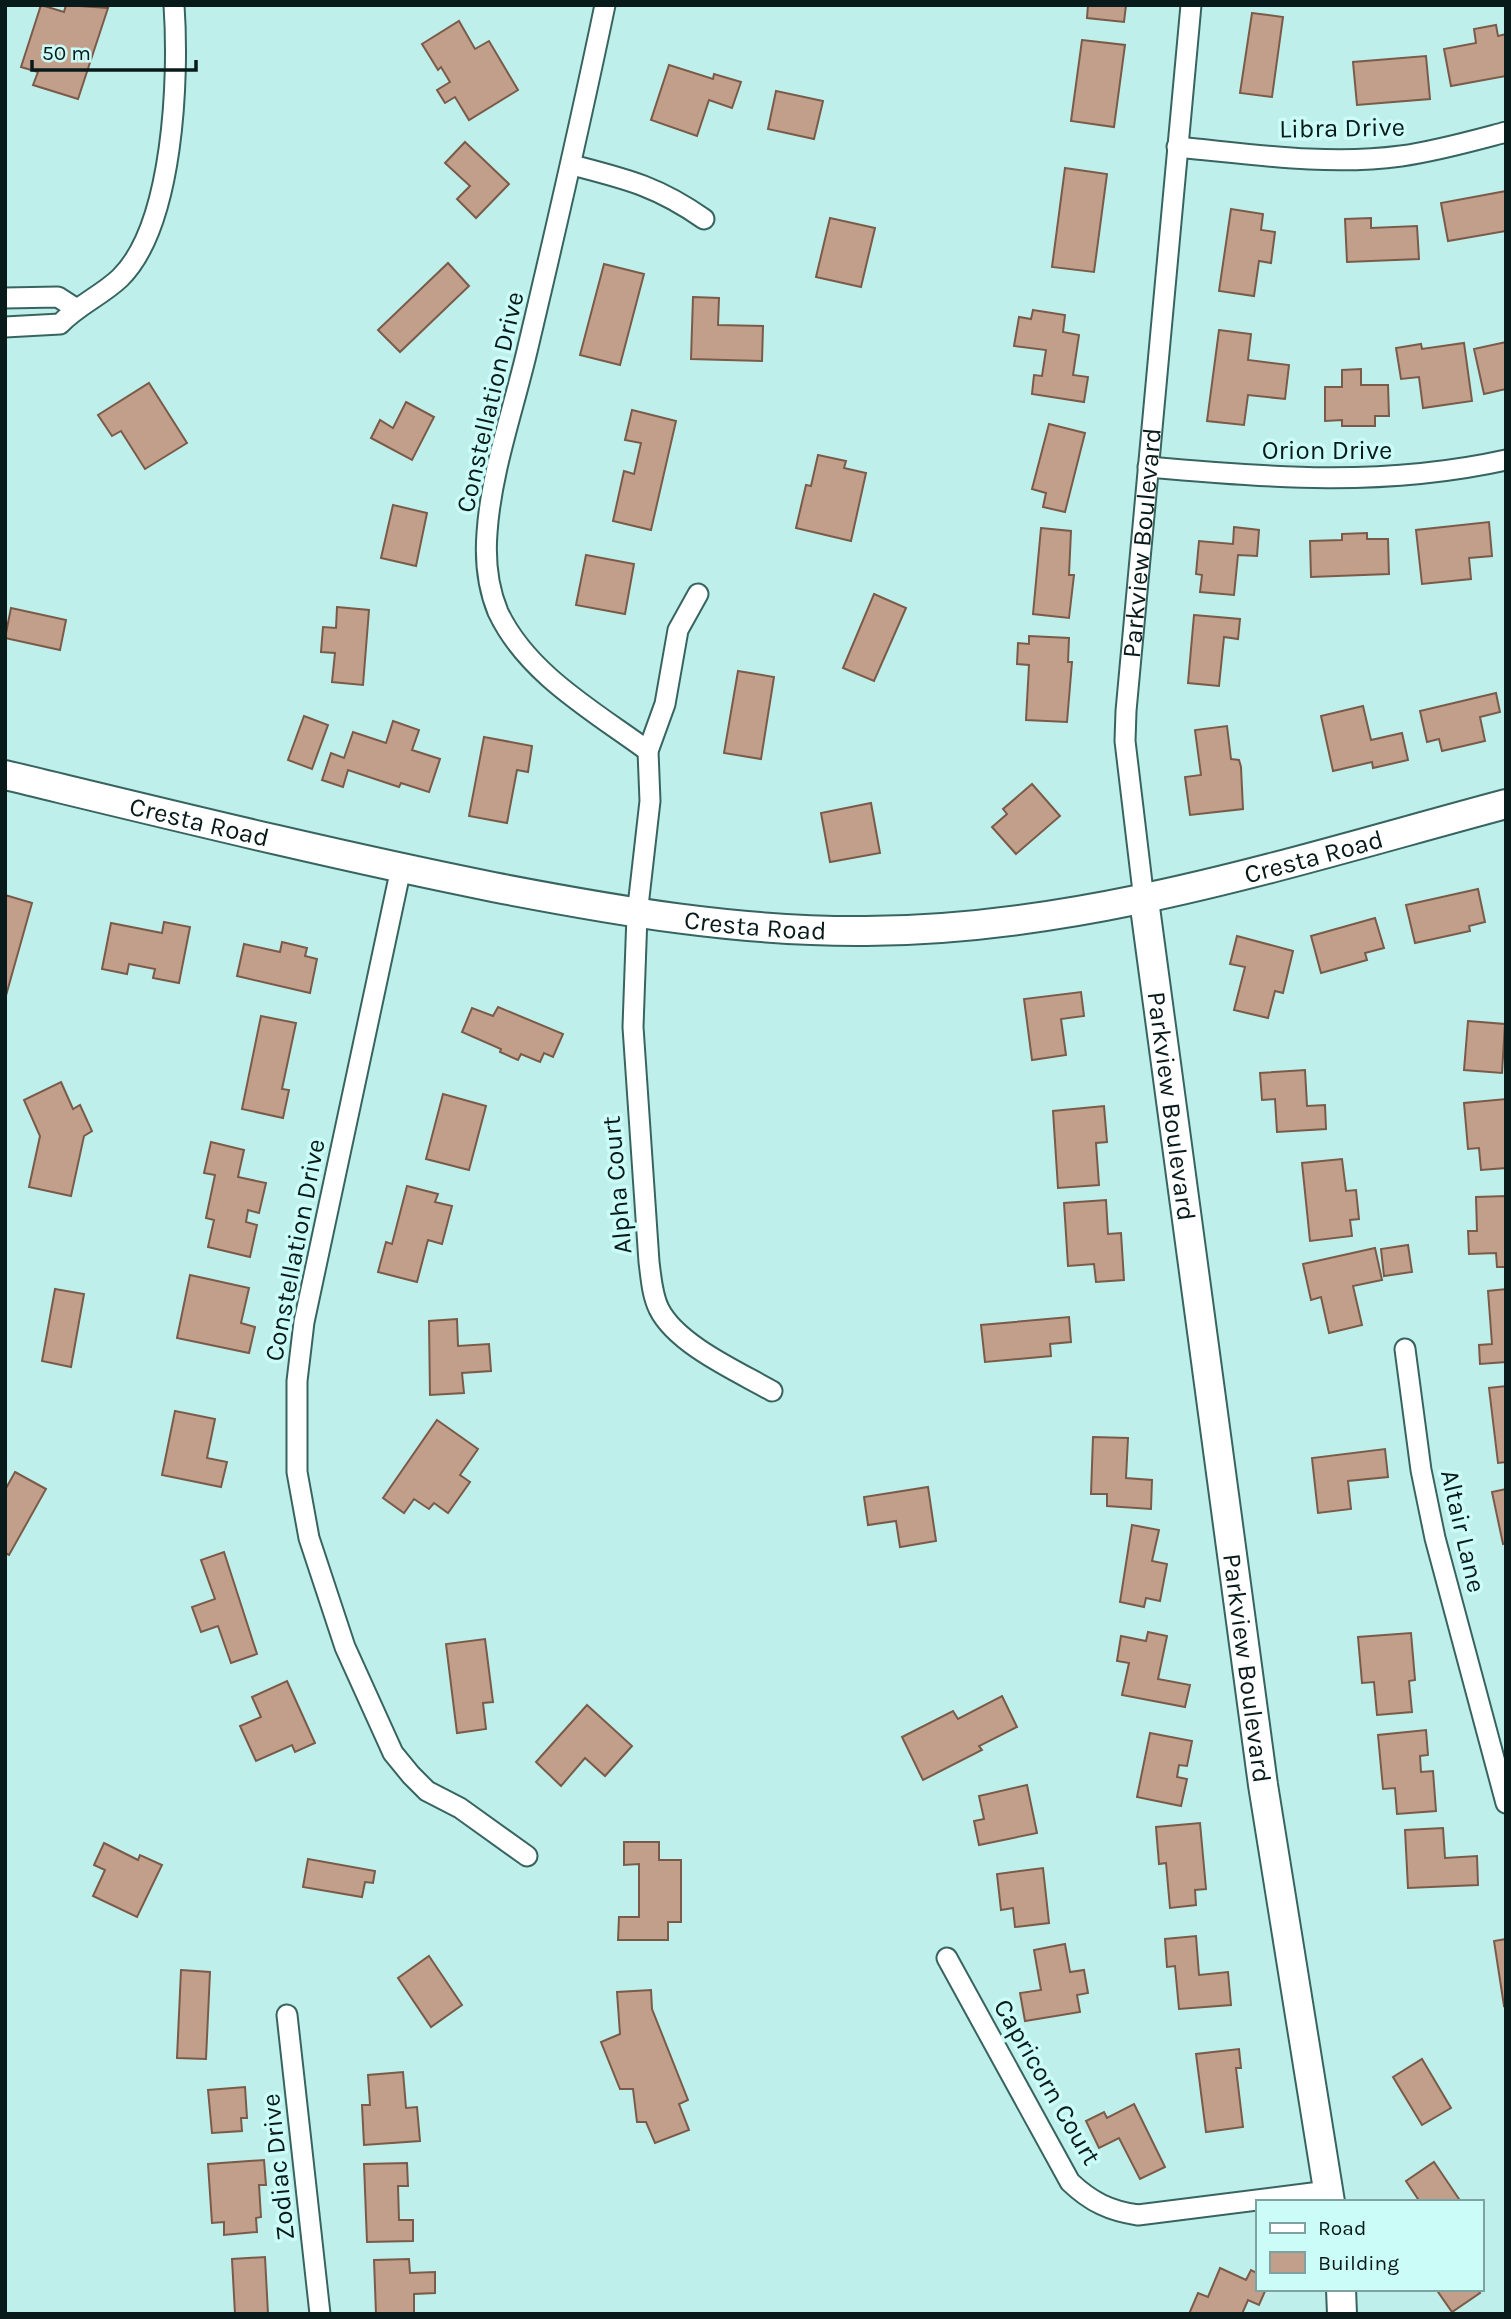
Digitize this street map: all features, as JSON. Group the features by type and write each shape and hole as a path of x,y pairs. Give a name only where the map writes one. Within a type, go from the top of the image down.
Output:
{"main road":[{"name":"Cresta Road","path":"5,775 401,868 637,915 789,930 870,931 988,923 1144,900 1506,804"},
{"name":"Parkview Boulevard","path":"1144,900 1263,1785 1329,2196"},
{"path":"1341,2291 1342,2314"}],"street":[{"path":"5,327 60,324 75,308 121,278 142,244 155,211 173,113 177,77 174,5"},
{"name":"Constellation Drive","path":"605,5 572,165 493,497 487,533 489,582 497,609 510,634 526,655 547,675 648,751"},
{"name":"Parkview Boulevard","path":"1144,900 1125,741 1191,5"},
{"name":"Libra Drive","path":"1177,148 1356,159 1402,156 1506,132"},
{"path":"572,165 643,183 672,197 704,219"},
{"path":"5,298 58,297 75,308"},
{"name":"Orion Drive","path":"1148,467 1268,478 1376,479 1506,460"},
{"path":"637,915 650,801 648,751 665,704 678,630 698,594"},
{"name":"Constellation Drive","path":"401,868 304,1322 297,1381 297,1472 309,1538 345,1647 393,1753 427,1791 460,1808 527,1856"},
{"name":"Alpha Court","path":"637,915 634,1075 653,1290 665,1318 689,1342 772,1391"},
{"name":"Altair Lane","path":"1405,1349 1421,1470 1433,1527 1505,1796"},
{"name":"Capricorn Court","path":"947,1958 1070,2182 1088,2199 1113,2211 1138,2215 1256,2203"},
{"name":"Zodiac Drive","path":"287,2015 320,2314"},
{"name":"Capricorn Court","path":"1289,2200 1329,2196"}],"building":[{"path":"41,5 64,12 66,5 108,8 78,99 33,85 38,72 21,67"},
{"path":"1088,5 1126,5 1124,22 1087,18"},
{"path":"1252,13 1283,17 1272,97 1240,93"},
{"path":"459,21 475,49 489,41 518,90 469,120 455,97 445,103 437,90 450,82 441,67 438,70 422,44"},
{"path":"1496,25 1498,36 1506,34 1506,76 1451,86 1444,49 1476,43 1474,29"},
{"path":"1082,40 1125,45 1114,127 1071,121"},
{"path":"1426,56 1430,99 1357,105 1353,62"},
{"path":"669,65 713,79 714,74 741,82 732,108 709,100 697,136 651,120"},
{"path":"776,91 823,101 814,139 768,129"},
{"path":"465,142 509,184 476,218 457,199 470,186 445,163"},
{"path":"1065,168 1107,174 1094,272 1052,267"},
{"path":"1506,191 1506,231 1448,241 1441,203"},
{"path":"1231,209 1263,214 1261,230 1275,232 1271,263 1259,261 1254,296 1219,291"},
{"path":"830,218 875,228 861,287 816,277"},
{"path":"1371,218 1371,228 1417,226 1419,259 1347,262 1345,219"},
{"path":"448,263 469,286 400,352 378,330"},
{"path":"604,264 644,274 620,365 580,355"},
{"path":"693,297 719,298 718,325 763,326 762,361 691,359"},
{"path":"1033,310 1065,315 1063,332 1079,335 1073,375 1088,377 1084,402 1032,394 1034,375 1042,376 1046,350 1014,346 1019,317 1031,319"},
{"path":"1219,330 1251,334 1248,360 1289,365 1285,399 1248,395 1244,425 1207,421"},
{"path":"1506,342 1506,389 1484,394 1474,349"},
{"path":"1464,343 1472,401 1423,408 1419,377 1401,379 1396,348 1421,344 1422,349"},
{"path":"1361,369 1361,385 1388,385 1389,416 1375,416 1375,426 1342,426 1342,420 1325,421 1325,387 1342,387 1342,370"},
{"path":"149,383 187,443 145,469 121,431 112,436 98,415"},
{"path":"406,402 434,417 412,460 371,438 380,420 393,428"},
{"path":"632,410 676,421 651,530 613,521 624,471 634,474 641,443 625,440"},
{"path":"1049,424 1085,433 1065,512 1043,507 1046,493 1032,489"},
{"path":"818,455 846,461 844,468 866,473 851,541 796,528 806,485 811,486"},
{"path":"393,505 427,513 416,566 381,558"},
{"path":"1489,522 1492,556 1469,558 1471,579 1422,584 1416,530"},
{"path":"1234,527 1259,530 1257,556 1238,555 1234,595 1200,592 1202,575 1196,574 1199,541 1233,544"},
{"path":"1041,528 1071,531 1069,575 1074,575 1069,618 1033,614"},
{"path":"1367,533 1367,539 1388,539 1389,574 1311,577 1310,541 1342,540 1342,534"},
{"path":"586,555 634,564 625,614 576,605"},
{"path":"874,594 906,608 874,681 843,668"},
{"path":"337,607 369,610 363,685 332,682 335,653 321,652 323,627 336,628"},
{"path":"11,608 66,620 60,650 5,638"},
{"path":"1194,615 1240,619 1238,639 1224,637 1219,686 1188,683"},
{"path":"1029,636 1069,638 1068,662 1072,662 1067,722 1026,720 1029,665 1017,664 1018,643 1029,644"},
{"path":"738,671 774,677 761,759 724,753"},
{"path":"1496,693 1500,712 1480,717 1485,741 1442,751 1439,739 1427,742 1420,711"},
{"path":"1363,706 1371,740 1402,733 1408,760 1373,768 1372,762 1333,771 1321,716"},
{"path":"304,716 328,725 312,769 288,760"},
{"path":"393,721 419,730 412,750 440,759 429,792 401,783 399,787 348,770 343,787 322,780 331,753 344,758 353,732 386,743"},
{"path":"1227,726 1231,759 1239,760 1241,767 1243,809 1190,815 1185,777 1201,775 1195,730"},
{"path":"484,737 532,746 528,772 517,770 507,823 469,816"},
{"path":"1032,784 1060,816 1016,854 992,827 1007,814 1003,809"},
{"path":"871,803 880,853 830,862 821,813"},
{"path":"1478,889 1485,922 1469,926 1470,931 1415,943 1406,905"},
{"path":"5,895 32,903 5,999"},
{"path":"1375,918 1384,948 1365,953 1367,960 1321,973 1311,936"},
{"path":"164,922 190,927 179,983 153,978 155,969 129,964 127,974 102,969 111,923 162,933"},
{"path":"1237,936 1293,951 1283,993 1275,991 1268,1018 1234,1010 1245,967 1230,964"},
{"path":"282,942 307,948 305,956 317,959 310,993 237,976 244,944 280,952"},
{"path":"1081,992 1084,1016 1061,1019 1066,1055 1032,1060 1024,999"},
{"path":"498,1007 563,1034 553,1057 544,1053 540,1062 521,1054 518,1060 500,1052 501,1049 462,1032 472,1008 493,1016"},
{"path":"261,1016 296,1023 282,1089 289,1090 283,1118 242,1109"},
{"path":"1468,1021 1505,1024 1502,1073 1464,1070"},
{"path":"1305,1070 1307,1106 1325,1105 1326,1129 1277,1132 1275,1099 1262,1100 1260,1073"},
{"path":"61,1082 73,1109 80,1105 92,1131 84,1136 71,1196 29,1187 40,1136 24,1100"},
{"path":"443,1094 486,1106 469,1170 426,1159"},
{"path":"1506,1099 1506,1168 1481,1170 1479,1148 1468,1149 1464,1103"},
{"path":"1104,1106 1107,1142 1096,1143 1099,1185 1058,1188 1053,1111"},
{"path":"211,1142 244,1150 238,1177 266,1183 259,1213 248,1210 246,1222 257,1225 250,1257 208,1247 214,1220 206,1218 215,1175 204,1173"},
{"path":"1342,1159 1346,1191 1356,1190 1359,1219 1350,1220 1352,1236 1310,1241 1302,1163"},
{"path":"407,1186 438,1194 435,1202 452,1206 442,1244 428,1240 417,1282 378,1272 386,1242 392,1244"},
{"path":"1506,1196 1506,1267 1497,1267 1496,1253 1469,1254 1468,1231 1477,1231 1476,1197"},
{"path":"1106,1200 1108,1234 1121,1233 1124,1280 1096,1282 1094,1264 1068,1266 1064,1203"},
{"path":"1408,1245 1412,1272 1384,1276 1381,1249"},
{"path":"1375,1248 1382,1280 1353,1286 1362,1325 1329,1333 1321,1297 1311,1300 1303,1264"},
{"path":"190,1275 249,1288 241,1323 255,1327 249,1353 177,1338"},
{"path":"55,1289 84,1294 71,1367 42,1361"},
{"path":"1506,1289 1506,1362 1480,1364 1479,1345 1492,1344 1488,1291"},
{"path":"1069,1317 1071,1342 1050,1344 1051,1356 985,1362 981,1325"},
{"path":"457,1319 458,1346 489,1344 491,1371 462,1373 464,1393 430,1395 429,1321"},
{"path":"1506,1386 1506,1462 1498,1463 1489,1388"},
{"path":"175,1411 215,1419 207,1458 227,1462 221,1487 162,1475"},
{"path":"437,1420 478,1449 460,1475 470,1482 448,1513 434,1503 429,1509 414,1499 404,1513 383,1498"},
{"path":"1093,1437 1128,1438 1126,1478 1152,1480 1151,1509 1107,1506 1107,1494 1091,1494"},
{"path":"1385,1449 1388,1477 1348,1481 1351,1509 1318,1513 1312,1458"},
{"path":"15,1472 46,1489 9,1555 5,1553 5,1490"},
{"path":"928,1487 936,1541 900,1547 896,1521 868,1525 864,1497"},
{"path":"1506,1489 1506,1543 1503,1544 1492,1492"},
{"path":"1132,1525 1159,1530 1152,1561 1167,1564 1160,1601 1146,1598 1144,1607 1120,1602"},
{"path":"224,1552 257,1654 231,1663 218,1626 201,1632 192,1607 215,1599 201,1560"},
{"path":"1148,1632 1167,1636 1158,1679 1190,1685 1185,1707 1122,1695 1129,1663 1117,1661 1121,1636 1146,1641"},
{"path":"1411,1633 1415,1680 1409,1681 1412,1712 1377,1715 1374,1682 1362,1683 1358,1637"},
{"path":"485,1639 493,1702 483,1703 486,1729 457,1733 446,1644"},
{"path":"287,1681 315,1743 295,1752 292,1745 256,1761 240,1726 261,1717 252,1697"},
{"path":"1002,1696 1017,1727 979,1746 982,1750 923,1780 902,1737 953,1711 958,1719"},
{"path":"587,1705 632,1746 605,1776 585,1758 561,1786 536,1762"},
{"path":"1426,1730 1428,1755 1420,1756 1421,1772 1433,1771 1436,1811 1397,1814 1395,1788 1383,1789 1378,1735"},
{"path":"1150,1733 1192,1741 1187,1766 1179,1765 1177,1777 1187,1779 1181,1806 1137,1797"},
{"path":"1027,1785 1037,1833 979,1845 974,1821 984,1819 979,1796"},
{"path":"1200,1823 1206,1889 1195,1890 1196,1905 1170,1908 1166,1863 1159,1864 1156,1827"},
{"path":"1443,1828 1445,1858 1477,1856 1478,1885 1408,1888 1405,1830"},
{"path":"624,1842 659,1842 659,1860 681,1860 681,1922 668,1922 668,1940 618,1940 619,1917 639,1917 639,1864 624,1865"},
{"path":"104,1843 138,1860 140,1855 162,1865 137,1917 93,1896 105,1870 94,1865"},
{"path":"308,1859 375,1871 373,1883 365,1882 362,1897 303,1887"},
{"path":"1043,1868 1049,1923 1015,1927 1013,1908 1001,1910 997,1874"},
{"path":"1196,1936 1199,1975 1228,1972 1231,2005 1179,2009 1175,1966 1167,1967 1165,1939"},
{"path":"1506,1939 1506,2005 1504,2006 1494,1941"},
{"path":"1065,1944 1070,1972 1084,1970 1088,1993 1077,1995 1080,2012 1025,2021 1020,1993 1041,1990 1034,1950"},
{"path":"429,1956 462,2005 431,2027 398,1978"},
{"path":"181,1970 210,1972 206,2059 177,2058"},
{"path":"651,1990 652,2009 688,2100 679,2104 689,2130 655,2143 646,2122 637,2122 633,2089 620,2089 601,2042 620,2034 617,1992"},
{"path":"1239,2049 1241,2068 1236,2068 1243,2127 1206,2132 1196,2054"},
{"path":"1422,2059 1451,2108 1422,2125 1393,2077"},
{"path":"403,2072 406,2108 417,2107 420,2141 364,2145 362,2105 370,2105 368,2075"},
{"path":"245,2087 247,2118 241,2118 242,2131 212,2133 208,2090"},
{"path":"1134,2104 1165,2167 1140,2179 1119,2138 1099,2148 1086,2121 1104,2112 1107,2118"},
{"path":"264,2160 266,2185 259,2185 261,2217 256,2218 257,2232 224,2235 224,2222 212,2223 208,2164"},
{"path":"1434,2162 1460,2200 1419,2200 1406,2181"},
{"path":"407,2163 408,2186 398,2186 399,2220 413,2220 413,2241 367,2242 364,2164"},
{"path":"265,2257 268,2314 235,2314 232,2259"},
{"path":"409,2259 410,2273 435,2272 435,2293 414,2294 414,2314 376,2314 374,2260"},
{"path":"1220,2268 1246,2280 1251,2270 1256,2272 1256,2291 1265,2291 1259,2305 1248,2300 1242,2314 1189,2314 1198,2293 1208,2297"},
{"path":"1437,2291 1480,2293 1452,2312"}]}
